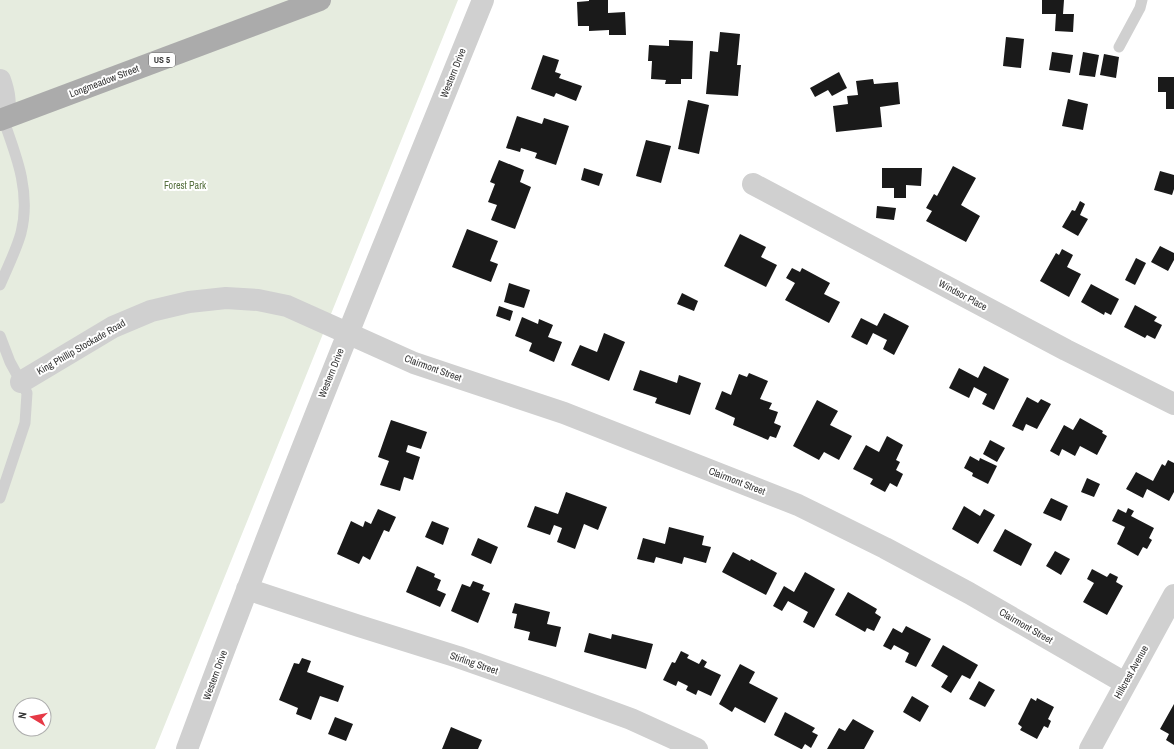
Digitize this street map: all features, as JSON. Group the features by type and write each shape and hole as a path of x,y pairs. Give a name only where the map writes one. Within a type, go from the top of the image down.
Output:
{"main road":[{"name":"Longmeadow Street","path":"1,119 320,0"}],"street":[{"name":"Western Drive","path":"187,749 247,589 347,334 483,0"},
{"path":"0,80 5,101 1,119"},
{"name":"Windsor Place","path":"753,184 1066,350 1174,404"},
{"name":"King Phillip Stockade Road","path":"21,382 113,327 151,311 189,302 226,298 258,300 288,306 327,325"},
{"name":"Clairmont Street","path":"327,325 414,363 564,413 798,505 885,548 969,593 1125,683"},
{"name":"Stirling Street","path":"247,589 458,657 546,688 631,719 697,749"},
{"name":"Hillcrest Avenue","path":"1090,749 1174,595"}],"lane":[{"path":"1119,47 1140,8 1142,0"},
{"path":"0,285 21,233 24,205 22,176 1,119"},
{"path":"0,336 10,362 27,392 25,423 0,498"}],"green space":[{"name":"Forest Park","path":"0,0 458,0 155,749 0,749"}],"building":[{"path":"589,0 608,0 608,13 625,12 626,35 609,35 609,30 589,31 589,26 578,26 577,2"},
{"path":"1042,0 1064,0 1063,14 1074,14 1073,32 1055,31 1056,14 1042,14"},
{"path":"720,32 740,34 737,65 741,65 738,96 706,94 710,51 718,52"},
{"path":"1006,37 1024,39 1021,68 1003,66"},
{"path":"669,40 693,41 692,79 681,79 681,84 665,84 666,80 651,79 652,61 648,61 649,45 669,46"},
{"path":"1052,52 1073,55 1070,73 1049,70"},
{"path":"1083,52 1099,55 1095,77 1079,75"},
{"path":"1104,54 1119,57 1116,78 1100,75"},
{"path":"543,55 559,60 555,72 561,74 559,78 582,86 576,101 556,93 554,97 531,89"},
{"path":"839,72 847,88 832,96 828,90 815,97 810,88"},
{"path":"1158,77 1174,77 1174,109 1166,109 1166,92 1158,92"},
{"path":"873,79 874,84 898,82 900,104 880,107 882,127 836,132 833,106 848,104 847,96 858,95 856,81"},
{"path":"1068,99 1088,104 1083,130 1062,126"},
{"path":"688,100 709,105 699,154 678,149"},
{"path":"517,116 542,124 544,118 569,126 556,165 535,158 537,153 521,148 520,152 506,148"},
{"path":"646,140 671,146 661,183 636,176"},
{"path":"499,160 524,170 520,182 531,187 515,229 491,220 497,205 488,202 495,184 490,182"},
{"path":"953,166 976,178 961,205 980,216 966,242 926,221 932,211 926,208 934,194 937,196"},
{"path":"584,168 603,174 599,186 581,180"},
{"path":"882,168 922,168 921,186 906,185 906,198 894,198 894,188 882,188"},
{"path":"1160,171 1174,175 1174,189 1172,195 1154,190"},
{"path":"1080,201 1085,204 1080,215 1088,219 1078,236 1062,227 1072,210 1075,211"},
{"path":"877,206 896,208 894,220 876,218"},
{"path":"467,229 498,241 490,261 498,264 491,282 452,267"},
{"path":"740,234 766,247 761,257 777,265 766,287 724,266"},
{"path":"1160,246 1174,253 1174,260 1168,271 1151,262"},
{"path":"1062,249 1073,255 1067,267 1081,274 1069,297 1040,281 1056,253 1059,255"},
{"path":"1136,258 1146,263 1135,285 1125,280"},
{"path":"792,268 800,272 802,268 830,283 824,294 840,302 829,323 785,300 795,283 786,278"},
{"path":"509,283 530,290 524,308 504,302"},
{"path":"1091,284 1119,299 1111,315 1105,312 1104,315 1081,302"},
{"path":"682,293 698,301 694,311 677,304"},
{"path":"1135,305 1157,317 1154,321 1162,325 1155,339 1147,335 1145,338 1124,327"},
{"path":"499,306 513,311 510,321 496,316"},
{"path":"884,313 909,326 894,355 883,349 887,340 873,333 867,345 851,337 861,318 877,326"},
{"path":"522,317 538,324 539,319 553,325 548,337 562,342 554,362 529,351 532,343 515,336"},
{"path":"604,333 625,342 609,381 571,365 580,345 597,352"},
{"path":"984,366 1009,379 994,410 982,404 987,394 974,387 969,398 949,388 959,368 978,378"},
{"path":"640,370 677,383 679,375 701,383 690,415 655,403 657,398 633,390"},
{"path":"749,373 768,381 760,399 772,403 769,409 778,412 774,423 781,426 776,438 770,436 768,440 733,425 735,418 715,409 722,391 731,395 739,374 747,377"},
{"path":"1027,397 1038,403 1041,399 1051,404 1037,429 1026,424 1023,431 1012,426"},
{"path":"817,400 838,411 830,425 852,436 839,460 824,452 819,460 793,446"},
{"path":"1080,418 1103,431 1102,433 1107,436 1097,455 1080,446 1075,456 1062,449 1059,456 1050,451 1064,425 1073,430"},
{"path":"391,420 427,432 421,449 408,445 406,452 420,457 413,480 404,477 400,491 380,485 389,461 378,457"},
{"path":"887,436 903,445 896,460 900,462 896,470 903,474 897,487 890,483 885,492 870,484 873,479 853,469 866,445 879,452"},
{"path":"990,440 1005,448 997,462 983,454"},
{"path":"970,456 979,461 980,458 997,466 988,484 972,476 973,473 964,468"},
{"path":"1168,460 1174,463 1174,492 1169,501 1147,489 1143,498 1126,489 1136,472 1153,481 1162,464 1165,466"},
{"path":"1087,478 1100,484 1094,497 1081,492"},
{"path":"566,492 607,507 598,530 584,524 575,549 557,542 562,528 554,525 550,535 527,527 535,506 558,514"},
{"path":"1051,498 1068,506 1061,521 1043,513"},
{"path":"964,506 980,516 984,509 995,515 978,544 952,529"},
{"path":"1128,508 1134,511 1131,516 1154,528 1149,538 1152,540 1147,549 1143,547 1138,556 1117,544 1125,527 1112,521 1118,509 1126,513"},
{"path":"378,509 396,517 389,532 384,530 370,560 363,556 359,564 337,554 351,521 363,527 365,521 371,524"},
{"path":"432,521 449,528 443,545 425,537"},
{"path":"669,527 704,536 702,545 711,547 706,563 684,557 682,564 656,557 654,563 637,559 643,538 665,544"},
{"path":"1005,529 1032,544 1021,566 993,551"},
{"path":"478,538 498,547 491,564 471,555"},
{"path":"1055,551 1070,559 1061,575 1046,566"},
{"path":"733,552 750,561 751,559 777,573 766,595 722,572"},
{"path":"417,566 435,574 434,577 441,580 437,590 446,594 440,607 406,592"},
{"path":"1092,569 1107,577 1110,573 1118,577 1116,582 1123,586 1107,615 1083,602 1094,583 1087,579"},
{"path":"805,572 835,589 814,628 803,622 808,612 788,601 782,611 773,606 784,586 794,592"},
{"path":"473,581 484,585 482,590 490,593 478,623 451,611 462,584 470,587"},
{"path":"848,592 877,609 875,613 881,617 874,631 867,628 865,632 835,615"},
{"path":"515,603 550,612 547,624 561,627 556,647 528,640 530,632 514,628 517,614 512,613"},
{"path":"906,626 931,639 916,667 905,662 909,653 894,645 891,650 883,646 893,628 902,633"},
{"path":"589,633 611,639 612,634 653,644 646,669 584,652"},
{"path":"943,645 978,665 970,679 962,675 951,693 941,687 948,676 931,666"},
{"path":"681,651 689,655 687,658 699,664 702,659 707,662 704,667 721,675 711,696 698,690 696,695 686,690 688,686 678,681 676,686 663,680 672,662 675,663"},
{"path":"302,658 311,661 307,672 344,686 338,702 320,696 311,720 296,714 298,708 279,700 294,663 299,664"},
{"path":"740,664 755,672 749,683 778,698 765,723 735,707 732,712 719,704"},
{"path":"979,681 995,690 985,707 969,699"},
{"path":"912,696 929,706 920,722 903,712"},
{"path":"1031,698 1036,701 1037,698 1054,707 1048,719 1051,721 1048,728 1044,726 1037,739 1020,730 1022,727 1018,724"},
{"path":"1174,704 1174,745 1166,740 1169,734 1160,729"},
{"path":"785,712 815,728 812,732 818,735 811,748 805,744 801,749 774,735"},
{"path":"335,717 353,724 346,741 328,734"},
{"path":"853,719 874,731 864,749 827,749 839,728 845,731"},
{"path":"451,727 482,740 478,749 442,749"}]}
